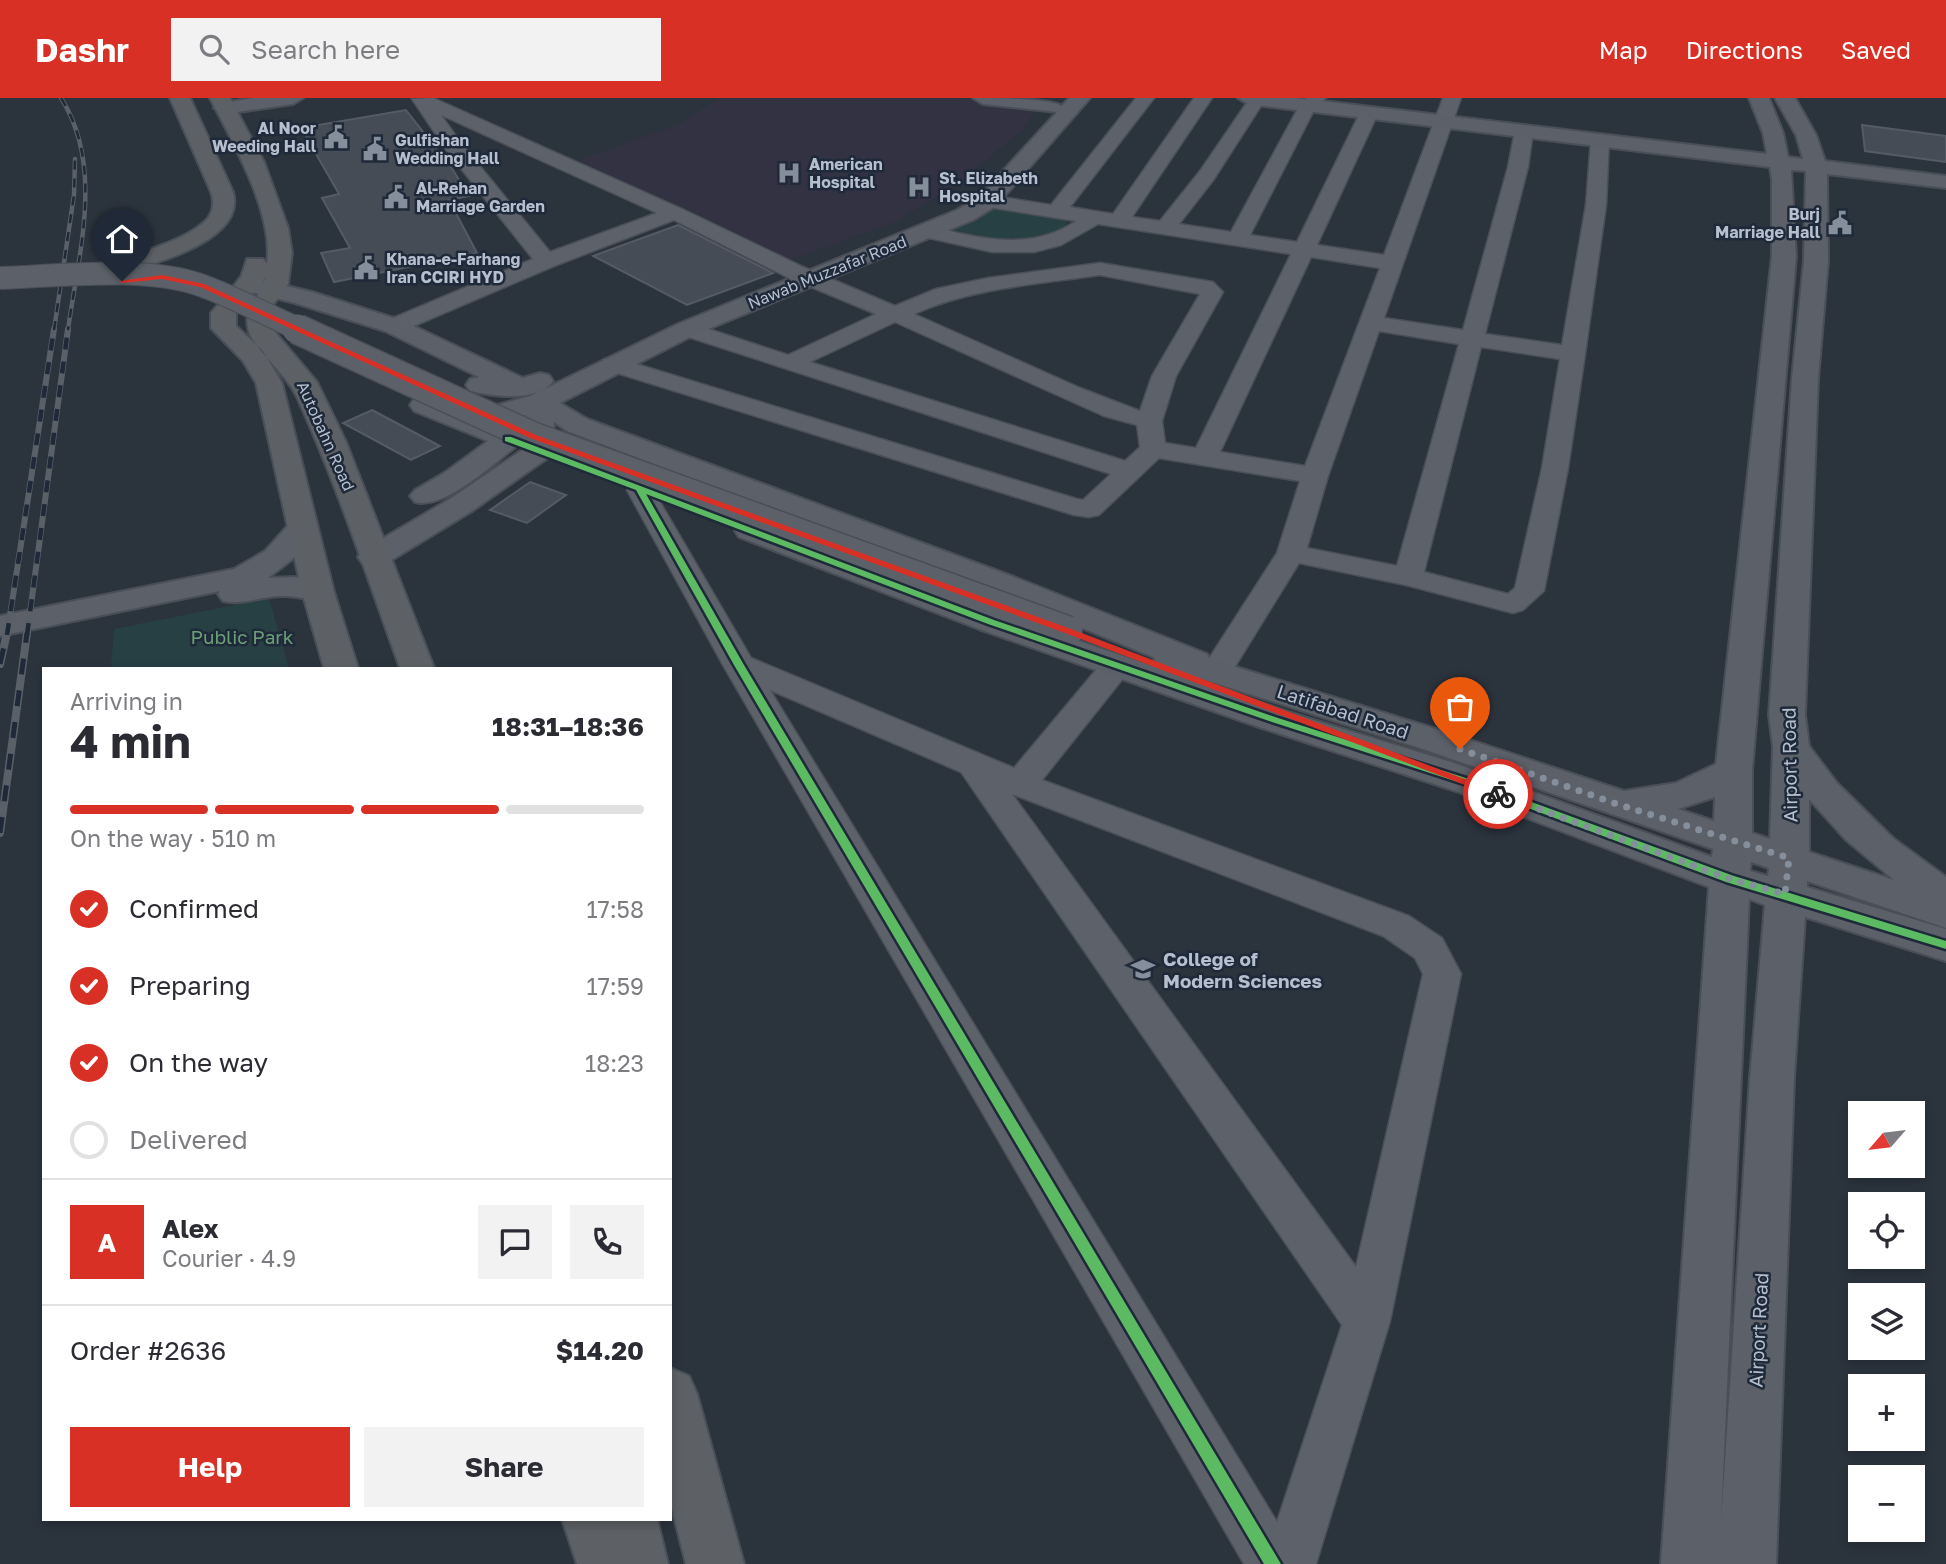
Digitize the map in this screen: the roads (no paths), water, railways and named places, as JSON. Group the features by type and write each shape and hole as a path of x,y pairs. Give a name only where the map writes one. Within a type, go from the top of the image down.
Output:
{"highway":[{"name":"Autobahn Road","path":"187,99 229,157 256,233 254,271 260,286 262,333 304,382 332,442 417,667"},
{"path":"91,280 166,251 206,231 221,216 225,204 187,99"},
{"name":"Autobahn Road","path":"222,103 254,162 277,228 280,253 276,284 260,286 223,313 224,328 254,357 269,383 277,407 318,592 341,667"},
{"path":"673,1410 715,1564"},
{"path":"591,1521 606,1564"},
{"path":"629,1521 639,1564"}],"street":[{"path":"222,103 293,98"},
{"path":"421,98 675,213 804,276 897,313 1042,377 1071,394 1113,411 1149,421"},
{"path":"421,98 454,148 546,261"},
{"name":"Nawab Muzzafar Road","path":"531,395 804,276 928,232 965,215 988,201 1080,98"},
{"path":"1056,212 1145,98"},
{"path":"1118,222 1203,98"},
{"name":"Airport Road","path":"1748,1564 1753,1413 1787,876 1791,747 1787,715 1805,379 1816,261 1796,160 1773,133 1759,98"},
{"name":"Airport Road","path":"1689,1564 1733,841 1734,770 1784,256 1785,195 1806,135 1785,98"},
{"path":"995,99 1057,102"},
{"path":"1164,229 1207,175 1253,99 1312,100 1447,111 1946,182"},
{"path":"1312,100 1369,113 1447,111 1524,131 1600,140 1946,174"},
{"path":"1237,240 1312,100"},
{"name":"Nawab Muzzafar Road","path":"531,395 612,364 804,276 958,199 988,174 1057,102"},
{"path":"1217,671 1291,553 1315,476 1447,111"},
{"path":"1205,457 1369,113"},
{"path":"1408,577 1518,167 1524,131"},
{"path":"1291,553 1408,577 1513,604 1529,591 1555,468 1573,354 1596,205 1600,140"},
{"path":"988,201 1392,264"},
{"path":"394,327 546,261 675,213"},
{"path":"928,232 986,246 1024,247 1062,239 1093,218"},
{"path":"1024,247 1043,276"},
{"path":"0,291 167,267 216,274 480,385 531,395"},
{"path":"790,363 824,345 936,296 1043,276 1100,269 1211,289 1164,376 1149,421 1153,449"},
{"path":"0,278 91,280 146,277 180,279 202,285 533,437 1068,631 1465,781"},
{"path":"91,280 178,295 424,405 506,426 539,451 640,490 991,622 1465,781"},
{"path":"260,286 394,327 531,395 578,425 1003,584 1217,671"},
{"path":"1370,324 1573,354"},
{"path":"687,329 1129,471"},
{"path":"612,364 1082,509 1089,509 1097,503 1153,449"},
{"path":"370,545 454,479 506,426 531,395"},
{"path":"531,395 539,451"},
{"path":"1153,449 1315,476"},
{"path":"370,545 461,505 539,451"},
{"path":"640,490 739,665 1273,1564"},
{"path":"0,625 243,577 260,571 280,558 302,528"},
{"path":"0,644 269,587 296,585 318,592"},
{"path":"1068,631 1217,671"},
{"path":"739,665 1020,785 1396,926 1429,948 1442,974 1367,1321 1290,1564"},
{"path":"1020,785 1117,665"},
{"name":"Latifabad Road","path":"1217,671 1733,841 1787,876 1946,945"},
{"path":"1791,747 1816,786 1852,826 1900,866 1946,897"},
{"path":"974,766 1367,1321"},
{"path":"1614,803 1651,802 1684,796 1712,785 1734,770"},
{"name":"Latifabad Road","path":"1465,781 1730,879 1787,876 1946,913"}],"railway":[{"path":"61,98 74,125 82,153 85,182 82,242 68,330"},
{"path":"54,330 74,195 75,159"},
{"path":"7,635 54,329"},
{"path":"27,635 68,329"},
{"path":"0,664 7,633"},
{"path":"0,833 27,633"}],"place":[{"name":"Al Noor Weeding Hall","path":"336,137"},
{"name":"Gulfishan Wedding Hall","path":"375,149"},
{"name":"American Hospital","path":"789,173"},
{"name":"St. Elizabeth Hospital","path":"919,187"},
{"name":"Al-Rehan Marriage Garden","path":"396,197"},
{"name":"Burj Marriage Hall","path":"1840,223"},
{"name":"Khana-e-Farhang Iran CCIRI HYD","path":"366,268"},
{"name":"College of Modern Sciences","path":"1143,969"}],"park label":[{"name":"Public Park","path":"242,636"}]}
